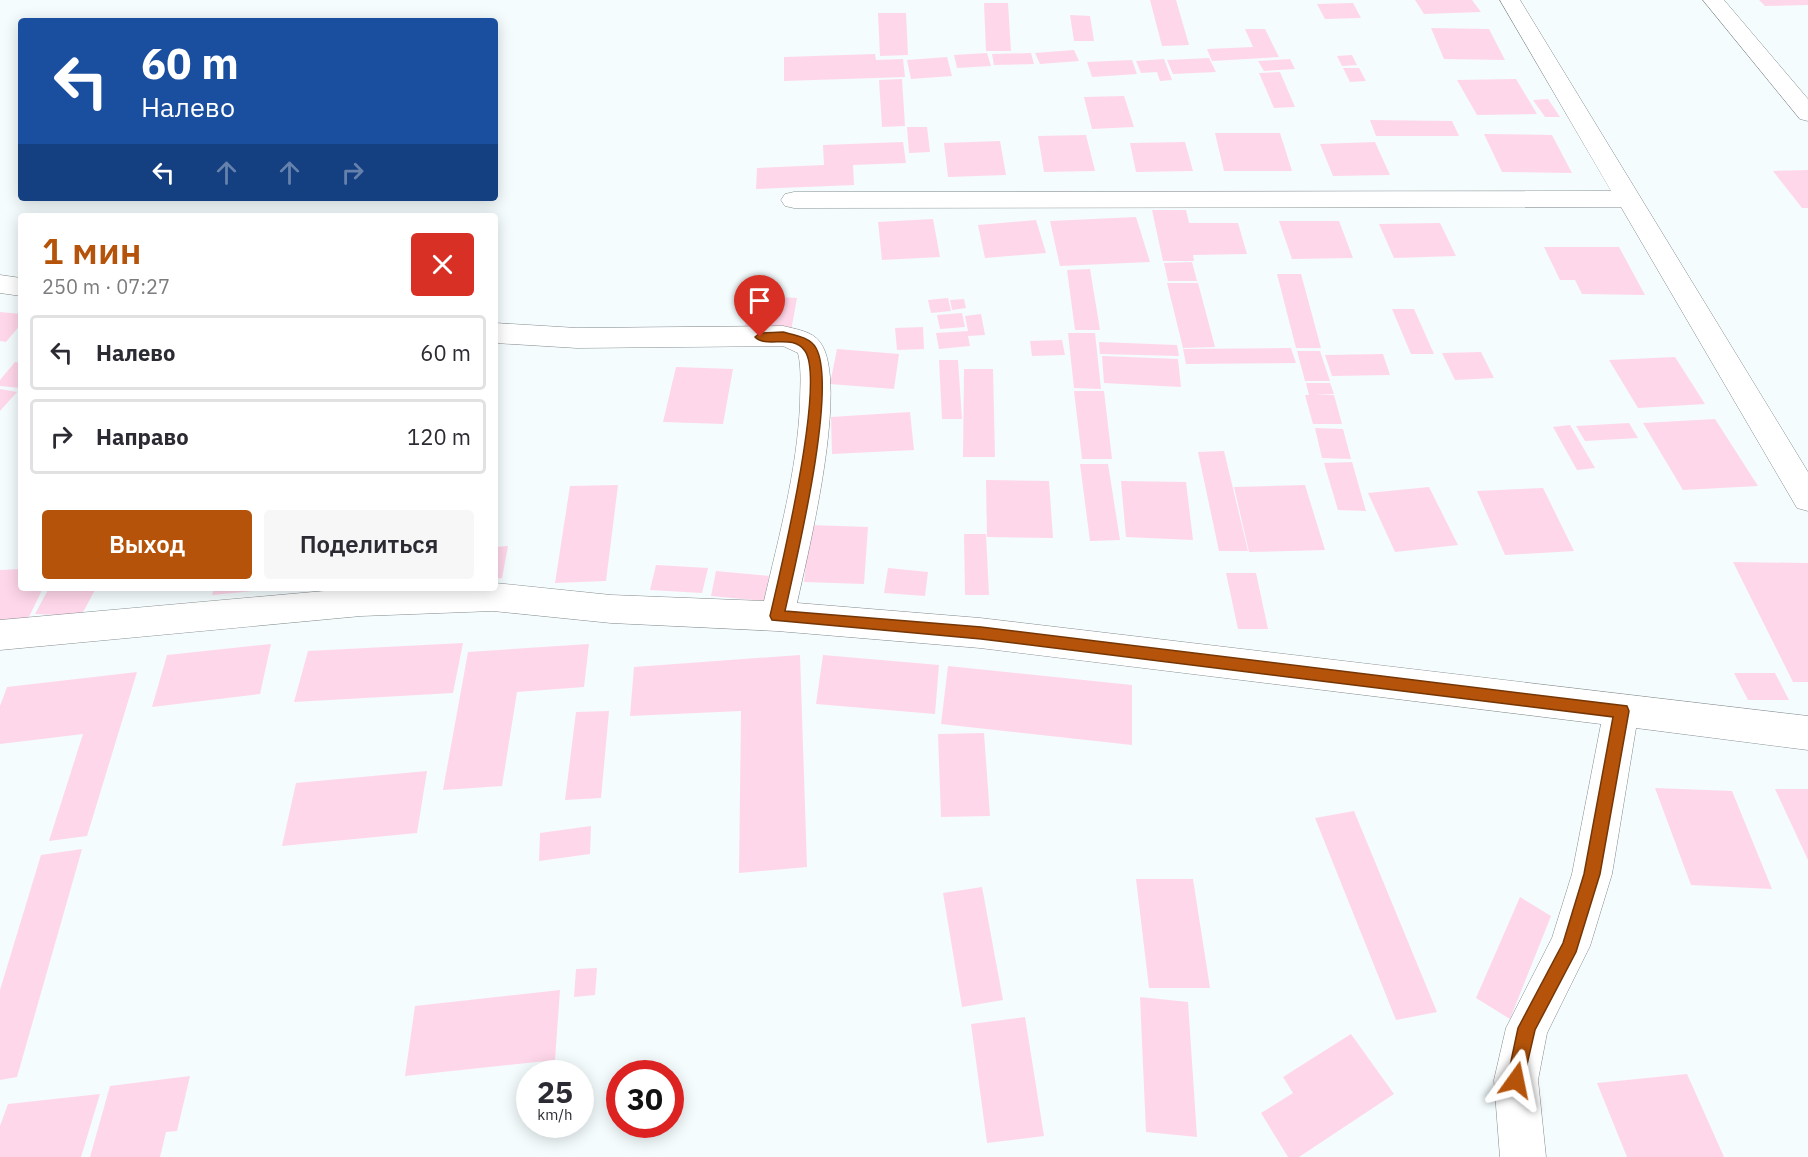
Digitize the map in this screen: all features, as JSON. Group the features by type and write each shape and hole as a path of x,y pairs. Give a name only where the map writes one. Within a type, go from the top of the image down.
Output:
{"street":[{"path":"1510,0 1808,499"},
{"path":"1713,0 1808,114"},
{"path":"794,200 1627,199"},
{"path":"0,284 18,286"},
{"path":"498,333 577,338 783,336 801,341 810,348 814,363 815,404 811,448 798,525 777,616"},
{"path":"0,635 425,597 493,597 611,609 777,616 981,633 1808,733"},
{"path":"1523,1157 1516,1080 1527,1028 1570,946 1592,874 1622,711"}],"building":[{"path":"1150,0 1176,0 1189,45 1162,46"},
{"path":"1415,0 1472,0 1481,12 1424,14"},
{"path":"1759,0 1808,0 1808,5 1765,6"},
{"path":"984,3 1008,3 1011,51 986,51"},
{"path":"1353,3 1361,18 1325,19 1317,4"},
{"path":"878,13 906,13 908,55 880,56"},
{"path":"1070,15 1090,16 1094,41 1074,41"},
{"path":"1431,28 1489,29 1505,60 1444,59"},
{"path":"1245,29 1265,29 1279,57 1212,61 1207,49 1253,47"},
{"path":"1074,50 1079,61 1040,64 1035,53"},
{"path":"987,53 991,66 957,68 954,55"},
{"path":"1031,53 1034,64 994,65 992,54"},
{"path":"875,54 876,60 903,59 905,77 784,81 784,57"},
{"path":"1352,55 1357,65 1342,66 1337,56"},
{"path":"947,57 952,76 911,79 907,60"},
{"path":"1209,58 1216,72 1173,74 1167,60"},
{"path":"1164,59 1172,80 1160,81 1157,72 1141,73 1136,61"},
{"path":"1290,59 1295,69 1264,71 1258,61"},
{"path":"1132,60 1137,74 1092,77 1087,62"},
{"path":"1343,68 1359,68 1366,81 1350,82"},
{"path":"1280,72 1295,107 1274,108 1259,73"},
{"path":"902,79 905,126 882,127 879,80"},
{"path":"1516,79 1537,114 1477,115 1457,80"},
{"path":"1124,96 1134,127 1092,129 1084,97"},
{"path":"1548,99 1560,117 1545,117 1533,100"},
{"path":"1370,120 1452,121 1459,136 1376,136"},
{"path":"907,127 927,127 930,152 909,153"},
{"path":"1215,133 1280,133 1292,171 1224,171"},
{"path":"1484,134 1552,135 1572,173 1502,172"},
{"path":"1086,135 1095,171 1044,172 1038,136"},
{"path":"1000,141 1006,175 948,177 944,143"},
{"path":"903,142 906,163 853,165 854,185 756,189 757,168 824,165 823,145"},
{"path":"1185,142 1193,171 1136,172 1130,143"},
{"path":"1375,142 1390,175 1333,176 1320,144"},
{"path":"1808,170 1808,208 1802,208 1773,171"},
{"path":"1152,210 1186,210 1189,223 1238,223 1247,254 1193,255 1194,261 1163,261"},
{"path":"1136,217 1150,262 1060,266 1050,221"},
{"path":"933,219 940,257 882,260 878,222"},
{"path":"1036,220 1046,253 985,258 978,225"},
{"path":"1279,221 1339,221 1353,258 1292,259"},
{"path":"1440,223 1456,256 1394,258 1379,224"},
{"path":"1544,247 1619,247 1645,295 1582,294 1575,280 1560,280"},
{"path":"1192,262 1197,281 1168,281 1164,263"},
{"path":"1090,269 1100,330 1075,330 1067,270"},
{"path":"1277,274 1301,274 1321,348 1296,348"},
{"path":"1167,283 1198,283 1215,347 1183,348"},
{"path":"752,296 797,298 791,331 744,329"},
{"path":"948,298 951,311 931,313 928,300"},
{"path":"964,299 966,308 952,310 950,300"},
{"path":"1392,309 1414,309 1434,354 1411,354"},
{"path":"0,312 18,314 18,328 6,342 0,341"},
{"path":"962,313 965,327 940,329 937,315"},
{"path":"981,314 985,335 968,336 970,346 939,349 936,333 968,331 965,316"},
{"path":"923,327 924,349 897,350 895,328"},
{"path":"1068,333 1095,333 1101,389 1074,388"},
{"path":"1062,340 1065,355 1032,356 1030,341"},
{"path":"1099,342 1177,345 1179,356 1100,354"},
{"path":"1291,348 1296,363 1186,364 1183,349"},
{"path":"837,349 899,354 894,389 830,384"},
{"path":"1297,351 1320,351 1330,381 1305,381"},
{"path":"1481,352 1494,378 1455,380 1442,353"},
{"path":"1383,354 1390,375 1332,376 1325,355"},
{"path":"1102,356 1178,359 1181,387 1104,383"},
{"path":"1675,357 1705,404 1638,408 1609,360"},
{"path":"939,360 958,360 962,419 942,419"},
{"path":"15,362 18,362 18,388 0,386 0,380"},
{"path":"676,367 733,369 723,424 663,422"},
{"path":"964,369 993,369 995,457 963,457"},
{"path":"1306,383 1330,383 1334,394 1314,395 1334,395 1342,424 1313,424 1305,395 1309,395"},
{"path":"0,389 17,392 0,411"},
{"path":"1074,391 1104,391 1112,459 1082,459"},
{"path":"910,412 914,450 832,454 831,417"},
{"path":"1715,419 1758,486 1683,490 1643,423"},
{"path":"1629,423 1638,438 1585,441 1576,426"},
{"path":"1570,425 1595,468 1577,470 1553,427"},
{"path":"1315,428 1343,429 1351,459 1322,458"},
{"path":"1224,451 1248,551 1219,551 1198,452"},
{"path":"1352,462 1366,511 1338,510 1324,463"},
{"path":"1080,464 1108,464 1120,540 1090,541"},
{"path":"986,480 1049,481 1053,538 987,537"},
{"path":"1121,481 1186,482 1193,540 1126,537"},
{"path":"618,485 606,581 555,583 570,486"},
{"path":"1305,485 1325,550 1249,552 1234,487"},
{"path":"1429,487 1458,545 1395,552 1368,493"},
{"path":"1543,488 1574,551 1505,555 1477,491"},
{"path":"810,525 868,527 864,584 804,582"},
{"path":"964,534 986,534 989,595 965,595"},
{"path":"508,546 502,578 498,579 498,547"},
{"path":"1733,562 1808,563 1808,682 1793,682"},
{"path":"656,565 708,568 702,593 650,590"},
{"path":"888,568 928,572 925,596 884,593"},
{"path":"18,569 18,591 42,591 28,619 0,620 0,570"},
{"path":"716,571 769,576 764,601 711,596"},
{"path":"1226,573 1256,573 1268,629 1238,629"},
{"path":"47,591 94,591 81,616 35,614"},
{"path":"213,591 254,591 212,595"},
{"path":"463,643 453,693 294,702 308,651"},
{"path":"271,644 260,694 152,707 167,655"},
{"path":"589,644 584,687 517,692 502,786 443,790 468,652"},
{"path":"800,655 807,867 739,873 741,711 630,716 634,667"},
{"path":"823,655 939,665 935,714 816,704"},
{"path":"948,666 1132,685 1132,745 941,724"},
{"path":"137,672 87,836 49,841 83,734 0,744 0,706 7,687"},
{"path":"1734,673 1775,673 1789,700 1748,700"},
{"path":"609,711 601,798 565,800 576,712"},
{"path":"984,733 990,816 941,817 938,734"},
{"path":"427,771 417,833 282,846 296,783"},
{"path":"1655,788 1732,791 1772,889 1691,885"},
{"path":"1775,789 1808,789 1808,860"},
{"path":"1354,811 1437,1012 1396,1020 1315,818"},
{"path":"591,826 590,854 539,861 540,833"},
{"path":"82,849 17,1077 0,1080 0,990 41,855"},
{"path":"1136,879 1193,879 1210,988 1149,988"},
{"path":"982,887 1003,1000 962,1007 943,893"},
{"path":"1520,897 1551,916 1510,1019 1476,998"},
{"path":"597,968 595,995 574,997 576,969"},
{"path":"560,990 555,1060 516,1060 516,1064 405,1076 415,1006"},
{"path":"1140,997 1188,1002 1197,1137 1146,1132"},
{"path":"1025,1017 1044,1136 987,1143 971,1024"},
{"path":"1351,1034 1394,1094 1299,1157 1288,1157 1261,1113 1293,1093 1283,1077"},
{"path":"1687,1074 1724,1157 1627,1157 1597,1083"},
{"path":"190,1076 177,1131 166,1132 160,1157 90,1157 110,1086"},
{"path":"100,1094 81,1157 0,1157 0,1126 8,1104"}],"route":[{"path":"760,337 783,336 801,341 810,348 814,363 815,404 811,448 798,525 777,616 981,633 1622,711 1592,874 1570,946 1527,1028 1516,1080"}]}
